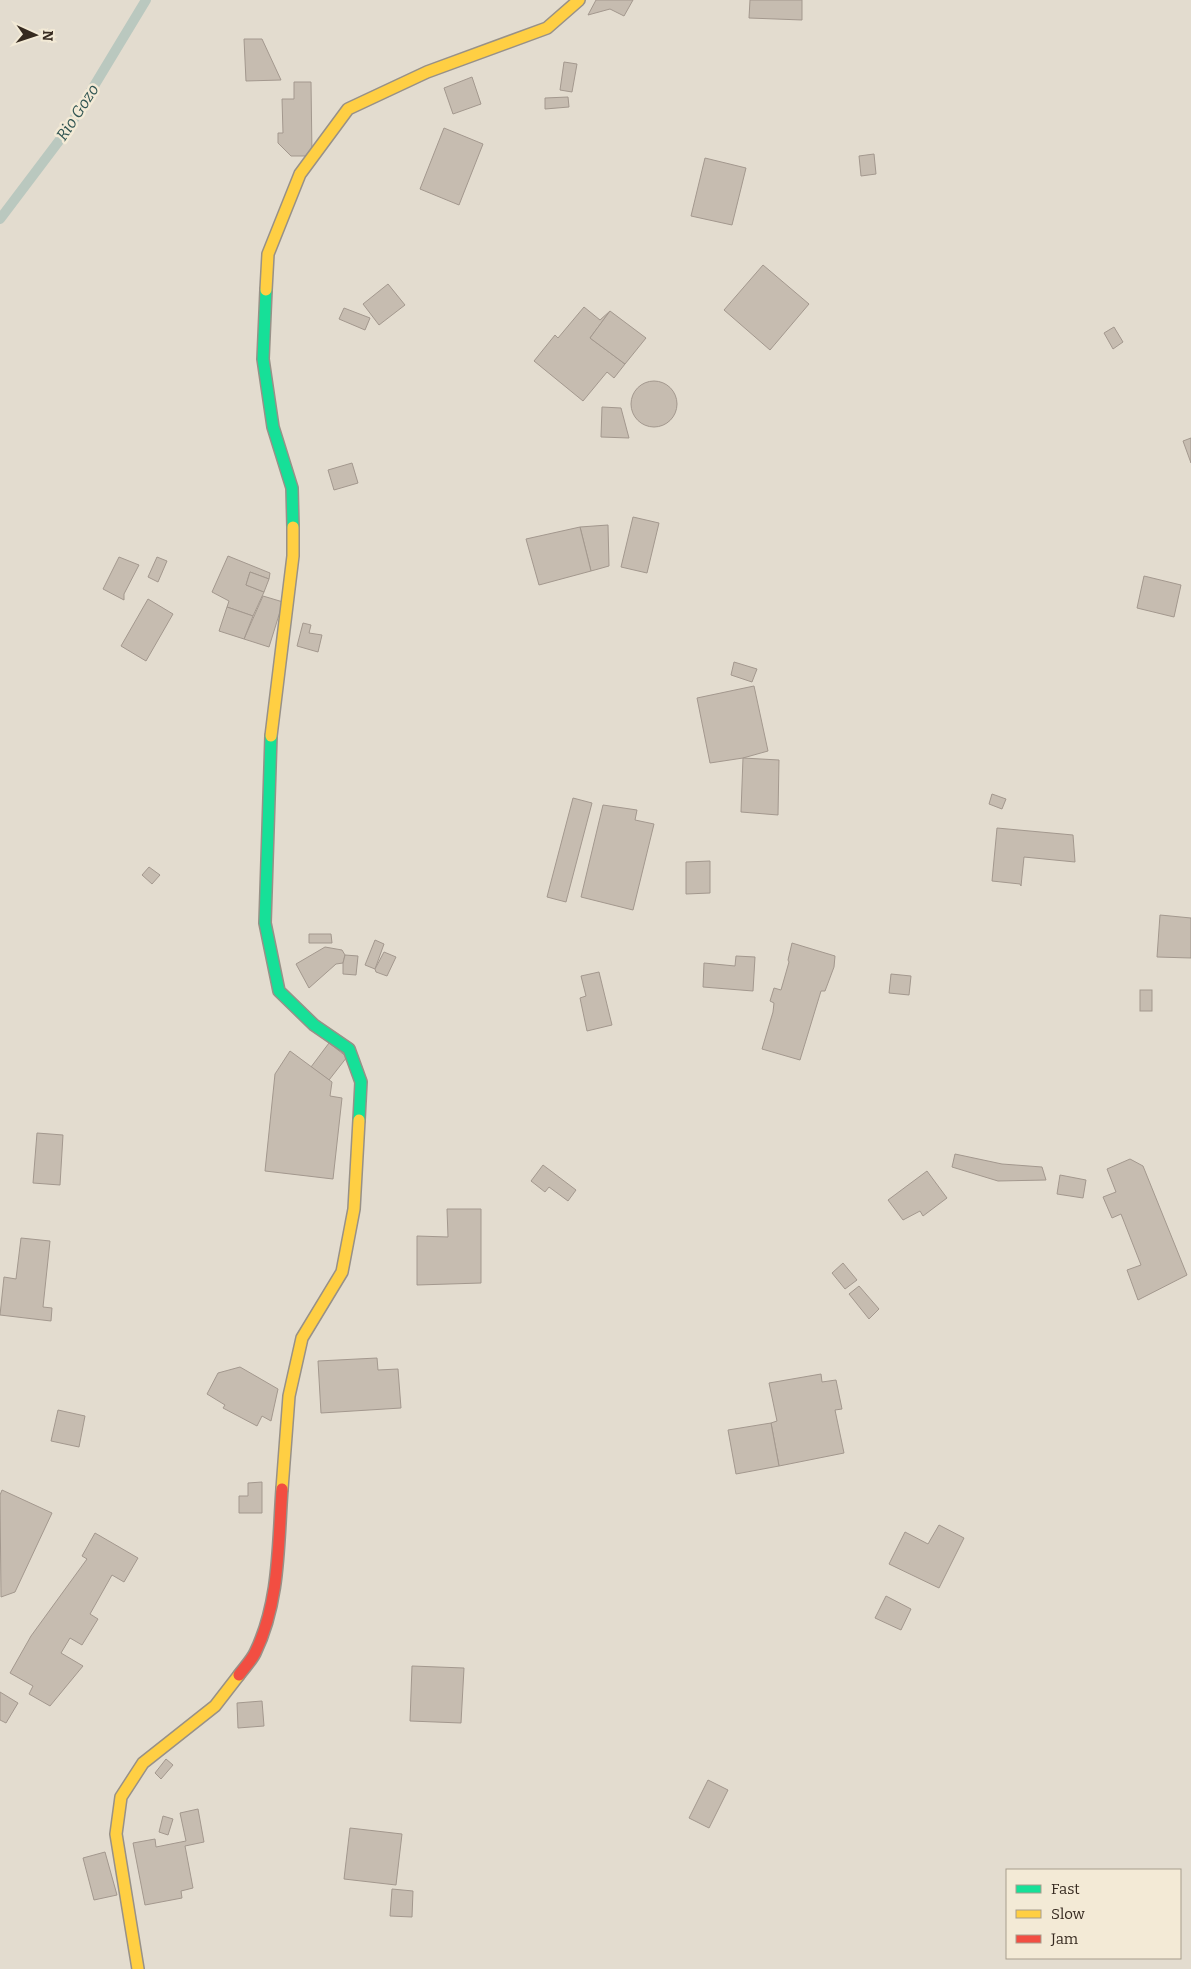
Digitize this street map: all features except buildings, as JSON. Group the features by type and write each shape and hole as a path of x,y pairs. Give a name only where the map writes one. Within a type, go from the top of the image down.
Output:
{"street":[{"path":"138,1969 116,1834 121,1797 144,1762 215,1706 254,1655 268,1622 275,1587 289,1396 302,1338 342,1272 354,1209 360,1082 349,1049 314,1025 279,991 265,923 271,723 293,556 292,488 273,428 263,359 268,254 300,174 348,109 428,72 547,28 579,0"}],"waterway":[{"name":"Rio Gozo","path":"0,219 68,129 146,0"}],"traffic: fast":[{"path":"266,290 263,359 273,427 292,488 293,527"},
{"path":"271,736 265,923 279,991 314,1025 349,1049 361,1082 359,1120"}],"traffic: slow":[{"path":"266,290 268,254 300,174 348,109 427,72 547,28 579,0"},
{"path":"271,736 293,556 293,527"},
{"path":"282,1489 289,1396 302,1338 342,1272 354,1209 359,1120"},
{"path":"138,1969 116,1834 121,1797 143,1763 215,1706 239,1675"}],"traffic: jam":[{"path":"239,1675 255,1653 269,1614 276,1572 282,1489"}]}
